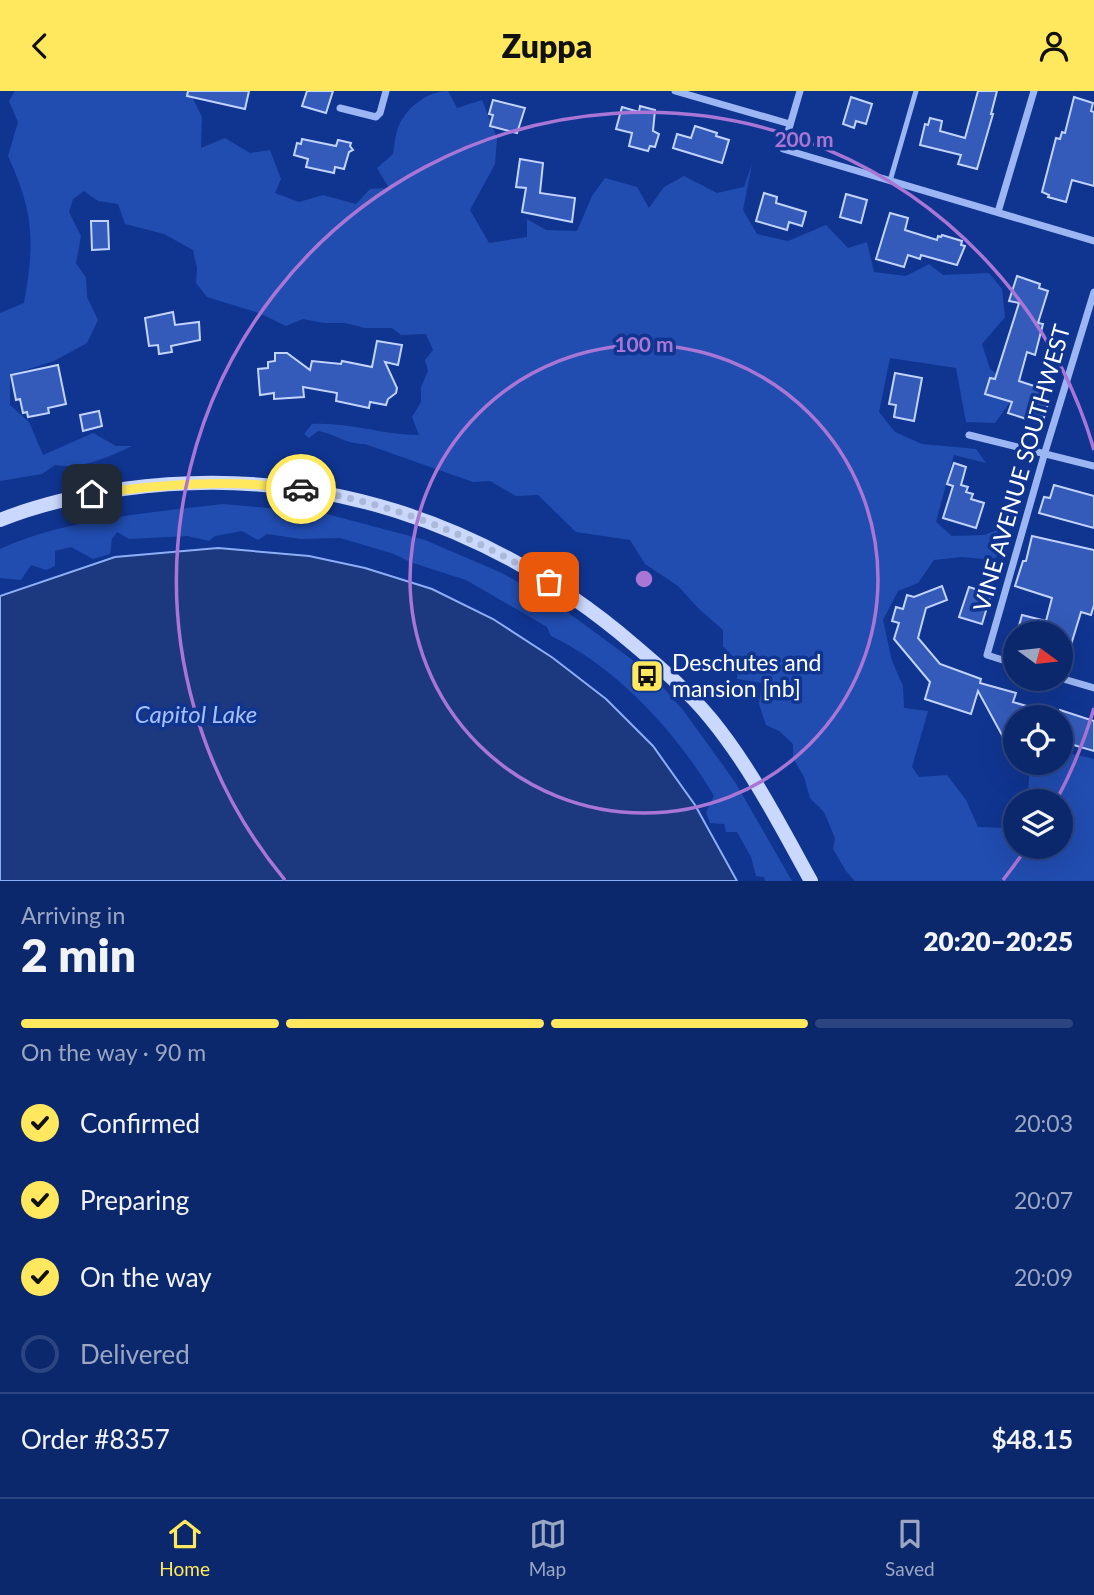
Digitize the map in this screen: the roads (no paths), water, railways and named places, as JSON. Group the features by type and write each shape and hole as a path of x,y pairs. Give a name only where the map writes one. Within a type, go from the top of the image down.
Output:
{"street":[{"path":"340,108 376,117 380,113 386,91"},
{"path":"675,91 790,124"},
{"path":"800,91 783,149 1094,241"},
{"path":"998,212 1034,91"},
{"name":"VINE AVENUE SOUTHWEST","path":"1003,660 987,655 1094,292"},
{"path":"969,435 1094,466"},
{"path":"0,520 26,509 92,494 153,485 211,482 279,486 340,495 386,508 483,545 569,594 609,624 710,717 766,800 811,881"},
{"path":"1073,682 1094,688"}],"lane":[{"path":"890,181 916,91"}],"water":[{"name":"Capitol Lake","path":"218,548 309,556 365,568 432,589 493,619 553,658 606,699 653,746 695,805 737,881 0,881 0,596 115,557"}],"place":[{"name":"Deschutes and mansion [nb]","path":"647,676"}]}
